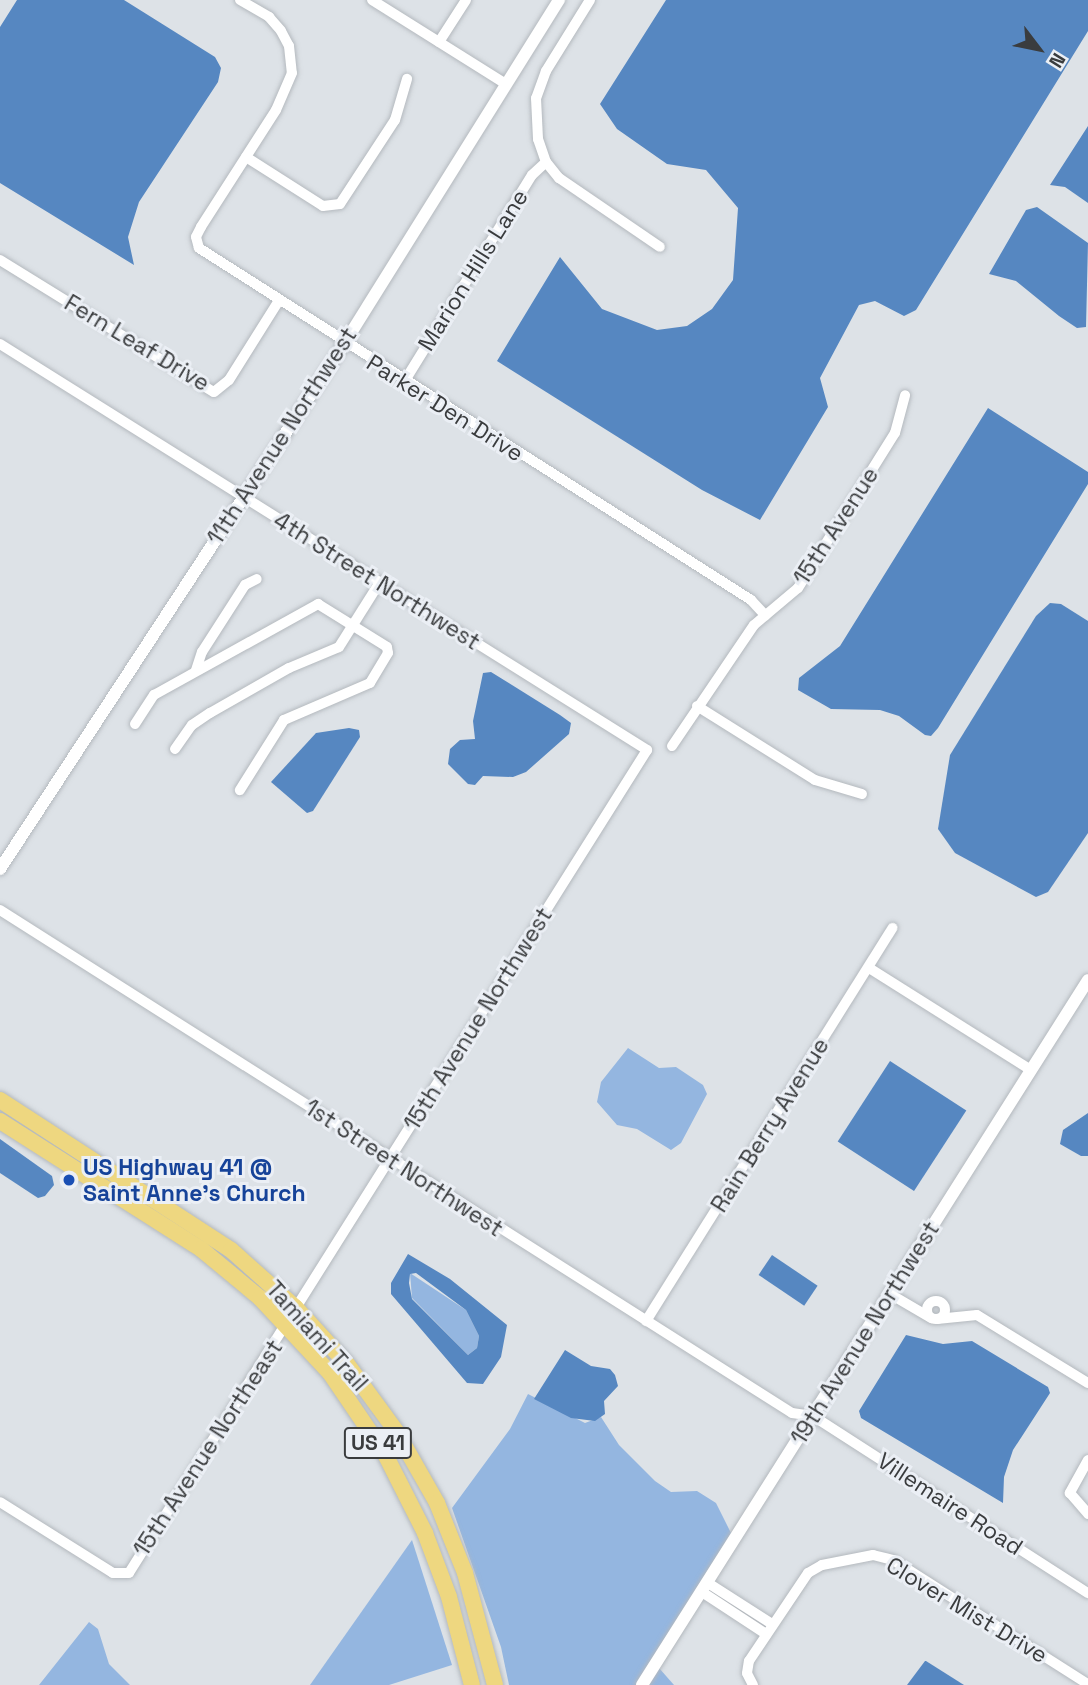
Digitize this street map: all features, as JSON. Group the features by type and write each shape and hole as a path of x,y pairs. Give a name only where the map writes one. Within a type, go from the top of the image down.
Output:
{"main road":[{"name":"Tamiami Trail","path":"0,1100 146,1192 231,1250 295,1307 367,1389 418,1469 455,1547 488,1652 495,1685"},
{"name":"Tamiami Trail","path":"0,1121 136,1206 225,1267 286,1324 348,1398 399,1479 439,1569 472,1685"},
{"path":"47,1150 56,1136"},
{"path":"136,1206 146,1192"}],"street":[{"name":"Parker Den Drive","path":"240,0 269,17 281,31 289,46 292,73 289,86 196,237 208,257 751,600 765,615"},
{"path":"372,0 506,84"},
{"path":"439,42 466,0"},
{"name":"11th Avenue Northwest","path":"0,869 344,344 559,0"},
{"path":"590,0 546,71 536,98 534,115 546,162 573,190 660,247"},
{"path":"246,157 323,206 340,204 395,120 407,79"},
{"name":"Marion Hills Lane","path":"404,382 532,175 546,162"},
{"name":"Fern Leaf Drive","path":"0,260 214,391 229,380 278,302"},
{"name":"4th Street Northwest","path":"0,344 647,750"},
{"name":"15th Avenue","path":"672,746 697,706 765,615 788,600 819,555 895,433 905,395"},
{"path":"196,670 202,652 245,585 257,579"},
{"path":"175,749 192,724 278,674 339,647 380,582"},
{"path":"135,724 154,695 318,604 388,653 370,683 284,720 240,790"},
{"path":"697,706 816,780 862,794"},
{"name":"15th Avenue Northwest","path":"286,1324 647,750"},
{"name":"1st Street Northwest","path":"0,910 792,1413 813,1416"},
{"name":"Rain Berry Avenue","path":"646,1321 893,929"},
{"path":"869,968 1031,1070"},
{"name":"19th Avenue Northwest","path":"642,1685 1088,980"},
{"path":"890,1294 913,1309 934,1318 958,1317 968,1313 990,1320 1088,1383"},
{"path":"913,1309 937,1301 958,1317"},
{"path":"928,1306 934,1318"},
{"path":"934,1318 945,1308"},
{"name":"15th Avenue Northeast","path":"0,1502 113,1573 129,1573 286,1324"},
{"name":"Villemaire Road","path":"813,1416 1088,1593"},
{"path":"1088,1460 1070,1493 1088,1514"},
{"name":"Clover Mist Drive","path":"753,1685 747,1673 749,1661 808,1573 822,1565 873,1556 893,1560 1088,1684"},
{"path":"705,1588 736,1601 772,1624"},
{"path":"705,1588 730,1611 766,1634"},
{"path":"730,1611 736,1601"},
{"path":"466,1657 488,1652"}],"shaded area":[{"path":"17,0 124,0 215,57 221,68 218,82 139,202 128,237 134,265 0,183 0,27"},
{"path":"666,0 1088,0 1088,31 916,310 904,316 875,301 859,305 820,378 828,407 760,520 702,490 497,361 560,257 602,309 657,330 687,326 712,309 733,280 738,208 706,170 667,164 617,129 600,104"},
{"path":"1088,126 1088,203 1065,187 1050,185"},
{"path":"1037,207 1088,243 1086,327 1077,328 1016,281 989,274 1026,210"},
{"path":"988,408 1088,472 1088,484 938,728 931,736 925,735 899,716 880,710 831,709 798,690 799,678 840,646"},
{"path":"1050,603 1061,604 1088,621 1088,833 1048,892 1036,897 955,853 938,829 950,755 1036,616"},
{"path":"491,672 571,723 569,734 526,772 513,777 483,776 475,785 468,784 448,764 450,749 460,740 475,739 473,721 483,673"},
{"path":"349,728 359,730 360,737 313,811 307,813 271,782 316,733"},
{"path":"628,1048 659,1068 676,1067 703,1085 707,1094 681,1143 671,1150 637,1129 617,1125 597,1102 601,1082"},
{"path":"890,1061 966,1111 914,1191 838,1142"},
{"path":"1088,1113 1088,1156 1081,1156 1060,1144 1063,1130"},
{"path":"0,1139 52,1176 54,1185 45,1196 38,1198 0,1173"},
{"path":"408,1254 450,1279 507,1325 501,1357 483,1384 467,1383 391,1294 391,1283","holes":["416,1273 466,1310 479,1336 477,1348 468,1355 412,1299 410,1274"]},
{"path":"772,1255 818,1286 804,1306 759,1275"},
{"path":"410,1273 466,1310 479,1336 477,1348 468,1355 412,1298"},
{"path":"906,1335 943,1344 972,1341 1048,1387 1050,1393 1013,1450 1004,1477 1003,1503 861,1418 859,1411"},
{"path":"565,1350 591,1366 610,1369 615,1375 618,1386 604,1401 605,1414 595,1421 571,1418 534,1399"},
{"path":"528,1394 585,1423 601,1417 619,1445 655,1481 671,1492 697,1491 716,1503 731,1533 637,1685 509,1685 501,1647 452,1508 510,1429"},
{"path":"412,1540 452,1665 389,1685 310,1685"},
{"path":"89,1622 98,1629 109,1664 130,1685 39,1685"},
{"path":"926,1661 964,1685 907,1685"},
{"path":"659,1668 674,1685 648,1685"}],"place":[{"name":"US Highway 41 @ Saint Anne's Church","path":"69,1180"}]}
